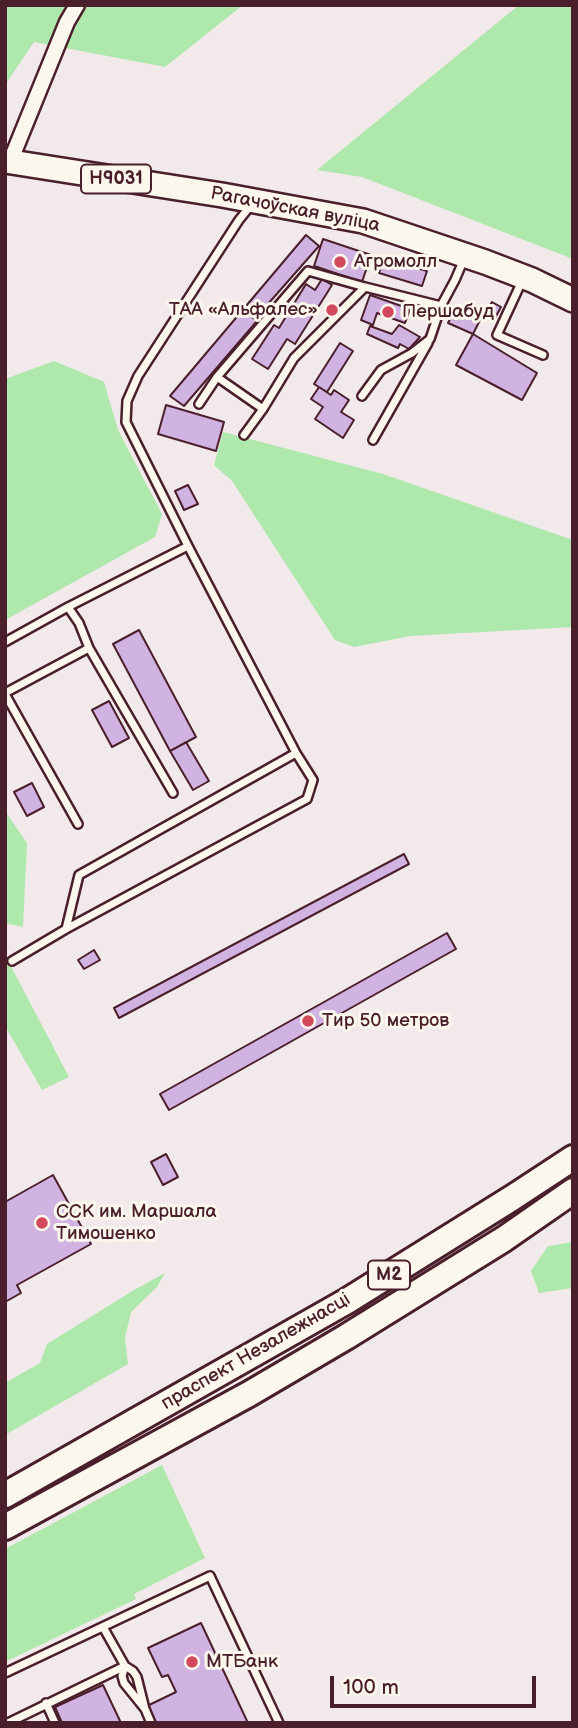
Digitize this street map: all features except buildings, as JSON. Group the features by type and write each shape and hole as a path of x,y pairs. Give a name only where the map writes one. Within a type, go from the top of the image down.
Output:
{"highway":[{"name":"праспект Незалежнасці","path":"5,1495 347,1301 573,1158"},
{"name":"праспект Незалежнасці","path":"5,1527 249,1394 346,1337 503,1239 573,1191"},
{"path":"503,1239 573,1205"}],"main road":[{"name":"Рагачоўская вуліца","path":"8,162 363,220 524,277 573,300"}],"street":[{"path":"8,162 67,22 77,5"}],"lane":[{"path":"12,961 307,799 313,780 188,546 126,422 127,401 138,376 239,220 255,201"},
{"path":"373,440 430,339 441,306 466,255"},
{"path":"199,404 217,377 307,271 441,306"},
{"path":"524,277 497,335 543,355"},
{"path":"244,435 263,410 294,358 365,287"},
{"path":"362,396 381,370 412,353 430,339"},
{"path":"217,377 263,410"},
{"path":"5,642 188,546"},
{"path":"68,607 173,793"},
{"path":"78,824 5,693 89,648"},
{"path":"66,929 79,876 296,752"},
{"path":"5,1674 210,1576 279,1723"},
{"path":"103,1627 125,1666 134,1671 151,1723"},
{"path":"12,1722 125,1666"},
{"path":"125,1666 122,1676 124,1683 145,1709"},
{"path":"46,1703 55,1723"}],"green space":[{"path":"5,5 243,5 165,67 34,42 5,85"},
{"path":"519,5 573,5 573,259 362,177 317,170"},
{"path":"54,361 104,382 118,430 162,514 155,537 5,620 5,379"},
{"path":"223,432 383,474 573,540 573,627 410,636 354,647 335,640 232,481 214,465"},
{"path":"5,811 27,843 23,927 5,923"},
{"path":"5,955 69,1077 42,1090 5,1026"},
{"path":"573,1242 573,1288 539,1293 531,1271 548,1246"},
{"path":"165,1273 157,1287 131,1312 125,1338 128,1364 5,1435 5,1383 40,1363 47,1344"},
{"path":"162,1465 205,1558 134,1594 136,1599 5,1662 5,1549"}],"place":[{"name":"Агромолл","path":"340,262"},
{"name":"ТАА «Альфалес»","path":"332,310"},
{"name":"Першабуд","path":"388,312"},
{"name":"Тир 50 метров","path":"308,1021"},
{"name":"ССК им. Маршала Тимошенко","path":"42,1223"},
{"name":"МТБанк","path":"192,1662"}]}
